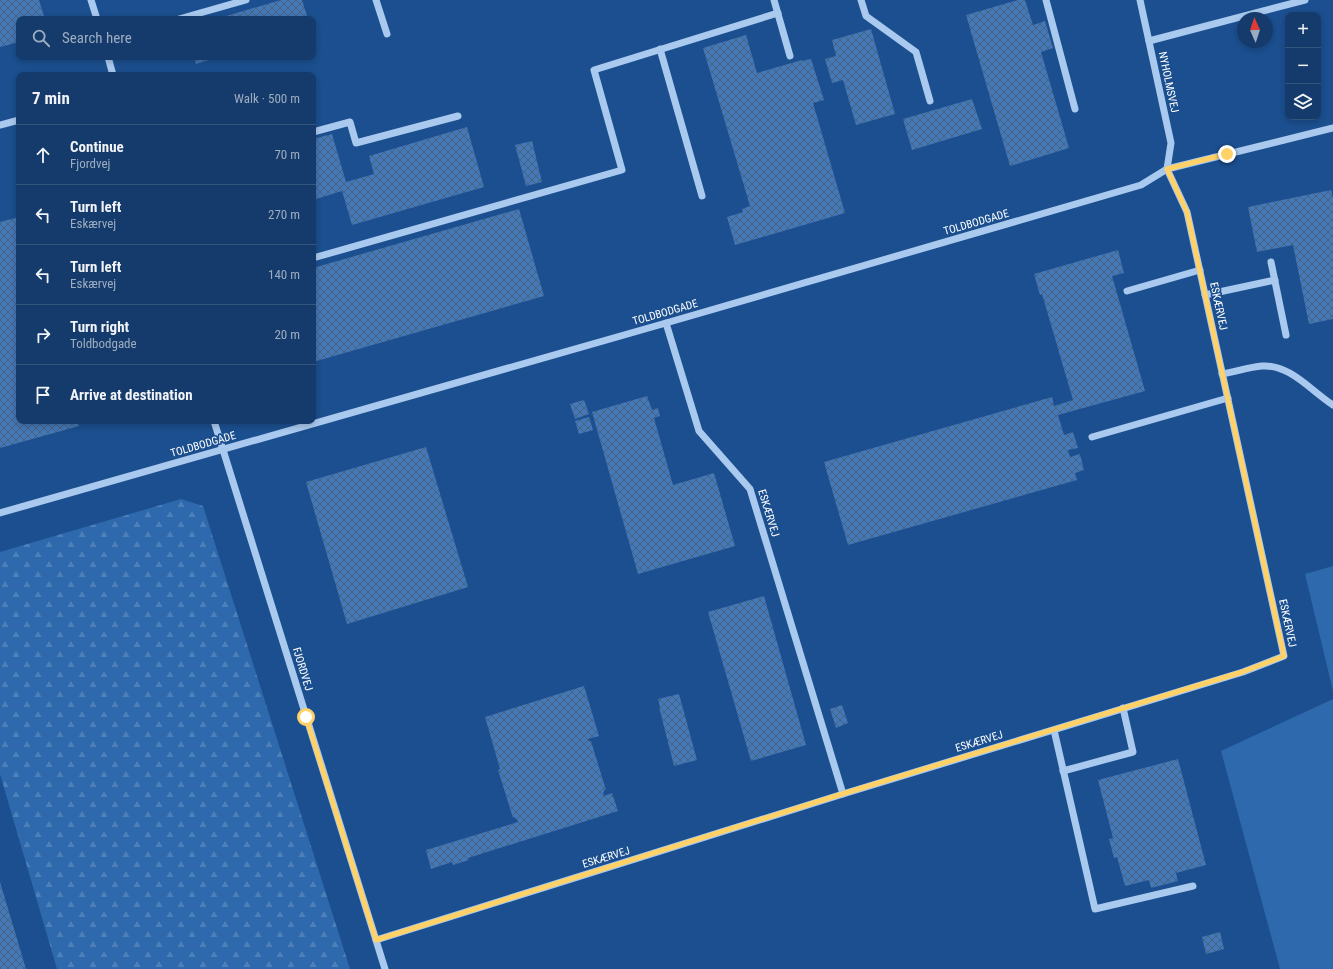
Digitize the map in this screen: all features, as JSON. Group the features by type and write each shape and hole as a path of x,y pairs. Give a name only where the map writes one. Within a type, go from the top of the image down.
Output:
{"street":[{"path":"91,0 96,16"},
{"path":"190,16 246,0"},
{"path":"376,0 387,34"},
{"path":"774,0 790,56"},
{"path":"861,0 866,16 916,52 930,101"},
{"path":"1046,0 1075,109"},
{"name":"NYHOLMSVEJ","path":"1140,0 1171,143 1167,169"},
{"path":"1149,41 1305,0"},
{"path":"316,257 622,170 594,70 778,12"},
{"path":"660,49 702,196"},
{"path":"109,60 112,72"},
{"path":"316,131 350,122 356,143 458,116"},
{"path":"0,125 16,121"},
{"name":"TOLDBODGADE","path":"316,424 1141,186 1167,169 1333,128"},
{"name":"ESKÆRVEJ","path":"376,940 842,794 1242,672 1284,656 1187,212 1167,169"},
{"path":"1271,262 1286,335"},
{"path":"1127,292 1200,270"},
{"path":"1205,295 1275,280"},
{"name":"ESKÆRVEJ","path":"666,324 699,431 750,489 842,794"},
{"path":"1222,374 1262,366 1277,368 1292,374 1333,405"},
{"path":"1092,437 1228,398"},
{"name":"FJORDVEJ","path":"215,424 385,969"},
{"name":"TOLDBODGADE","path":"0,513 314,424"},
{"path":"1063,772 1134,752 1122,708"},
{"path":"1054,730 1095,909 1193,886"}],"green space":[{"path":"181,499 203,506 350,969 57,969 0,774 0,552"},
{"path":"1333,566 1333,691 1305,574"},
{"path":"1333,699 1333,969 1280,969 1221,751"}],"building":[{"path":"0,0 39,0 44,16 16,16 16,43 0,47"},
{"path":"281,0 302,0 307,16 226,16"},
{"path":"1018,0 1025,0 1033,25 1045,21 1053,48 1041,52 1069,148 1010,166 966,15"},
{"path":"871,29 895,114 856,125 843,80 832,83 825,59 836,56 832,40"},
{"path":"746,35 757,73 802,60 811,59 824,100 813,103 845,213 735,245 727,217 743,212 742,209 750,206 703,48"},
{"path":"195,60 209,60 196,64"},
{"path":"972,99 982,129 912,150 903,119"},
{"path":"467,127 484,187 352,225 342,191 316,199 316,138 332,134 346,182 374,174 369,156"},
{"path":"532,141 542,182 526,186 515,145"},
{"path":"1331,190 1333,198 1333,319 1309,324 1293,245 1257,252 1248,207"},
{"path":"519,209 544,296 316,361 316,267"},
{"path":"16,218 16,424 78,424 79,426 0,448 0,222"},
{"path":"1118,250 1124,273 1112,276 1145,391 1058,415 1064,435 1073,432 1078,448 1068,450 1070,457 1080,454 1084,470 1075,473 1077,480 848,545 824,462 1052,397 1054,406 1073,400 1042,294 1040,295 1034,274"},
{"path":"647,396 652,410 658,408 660,416 654,418 673,485 714,473 735,546 638,574 592,412"},
{"path":"584,400 589,414 575,419 570,404"},
{"path":"589,417 593,430 579,434 575,421"},
{"path":"426,447 468,587 347,624 306,482"},
{"path":"764,596 806,745 751,761 708,612"},
{"path":"584,686 599,736 588,739 591,741 606,790 603,792 604,796 612,793 618,811 468,858 469,860 453,865 452,862 431,869 426,850 518,822 515,817 513,818 498,770 500,769 485,717"},
{"path":"679,694 697,760 674,766 658,699"},
{"path":"842,705 848,723 836,728 830,709"},
{"path":"1178,759 1206,865 1176,873 1178,881 1151,888 1149,880 1125,886 1117,857 1114,858 1109,839 1113,838 1098,780"},
{"path":"0,882 26,969 0,969"},
{"path":"1220,932 1224,949 1206,954 1202,937"}],"route":[{"path":"306,717 376,940 842,794 1242,672 1284,656 1187,212 1167,169 1227,154"}]}
